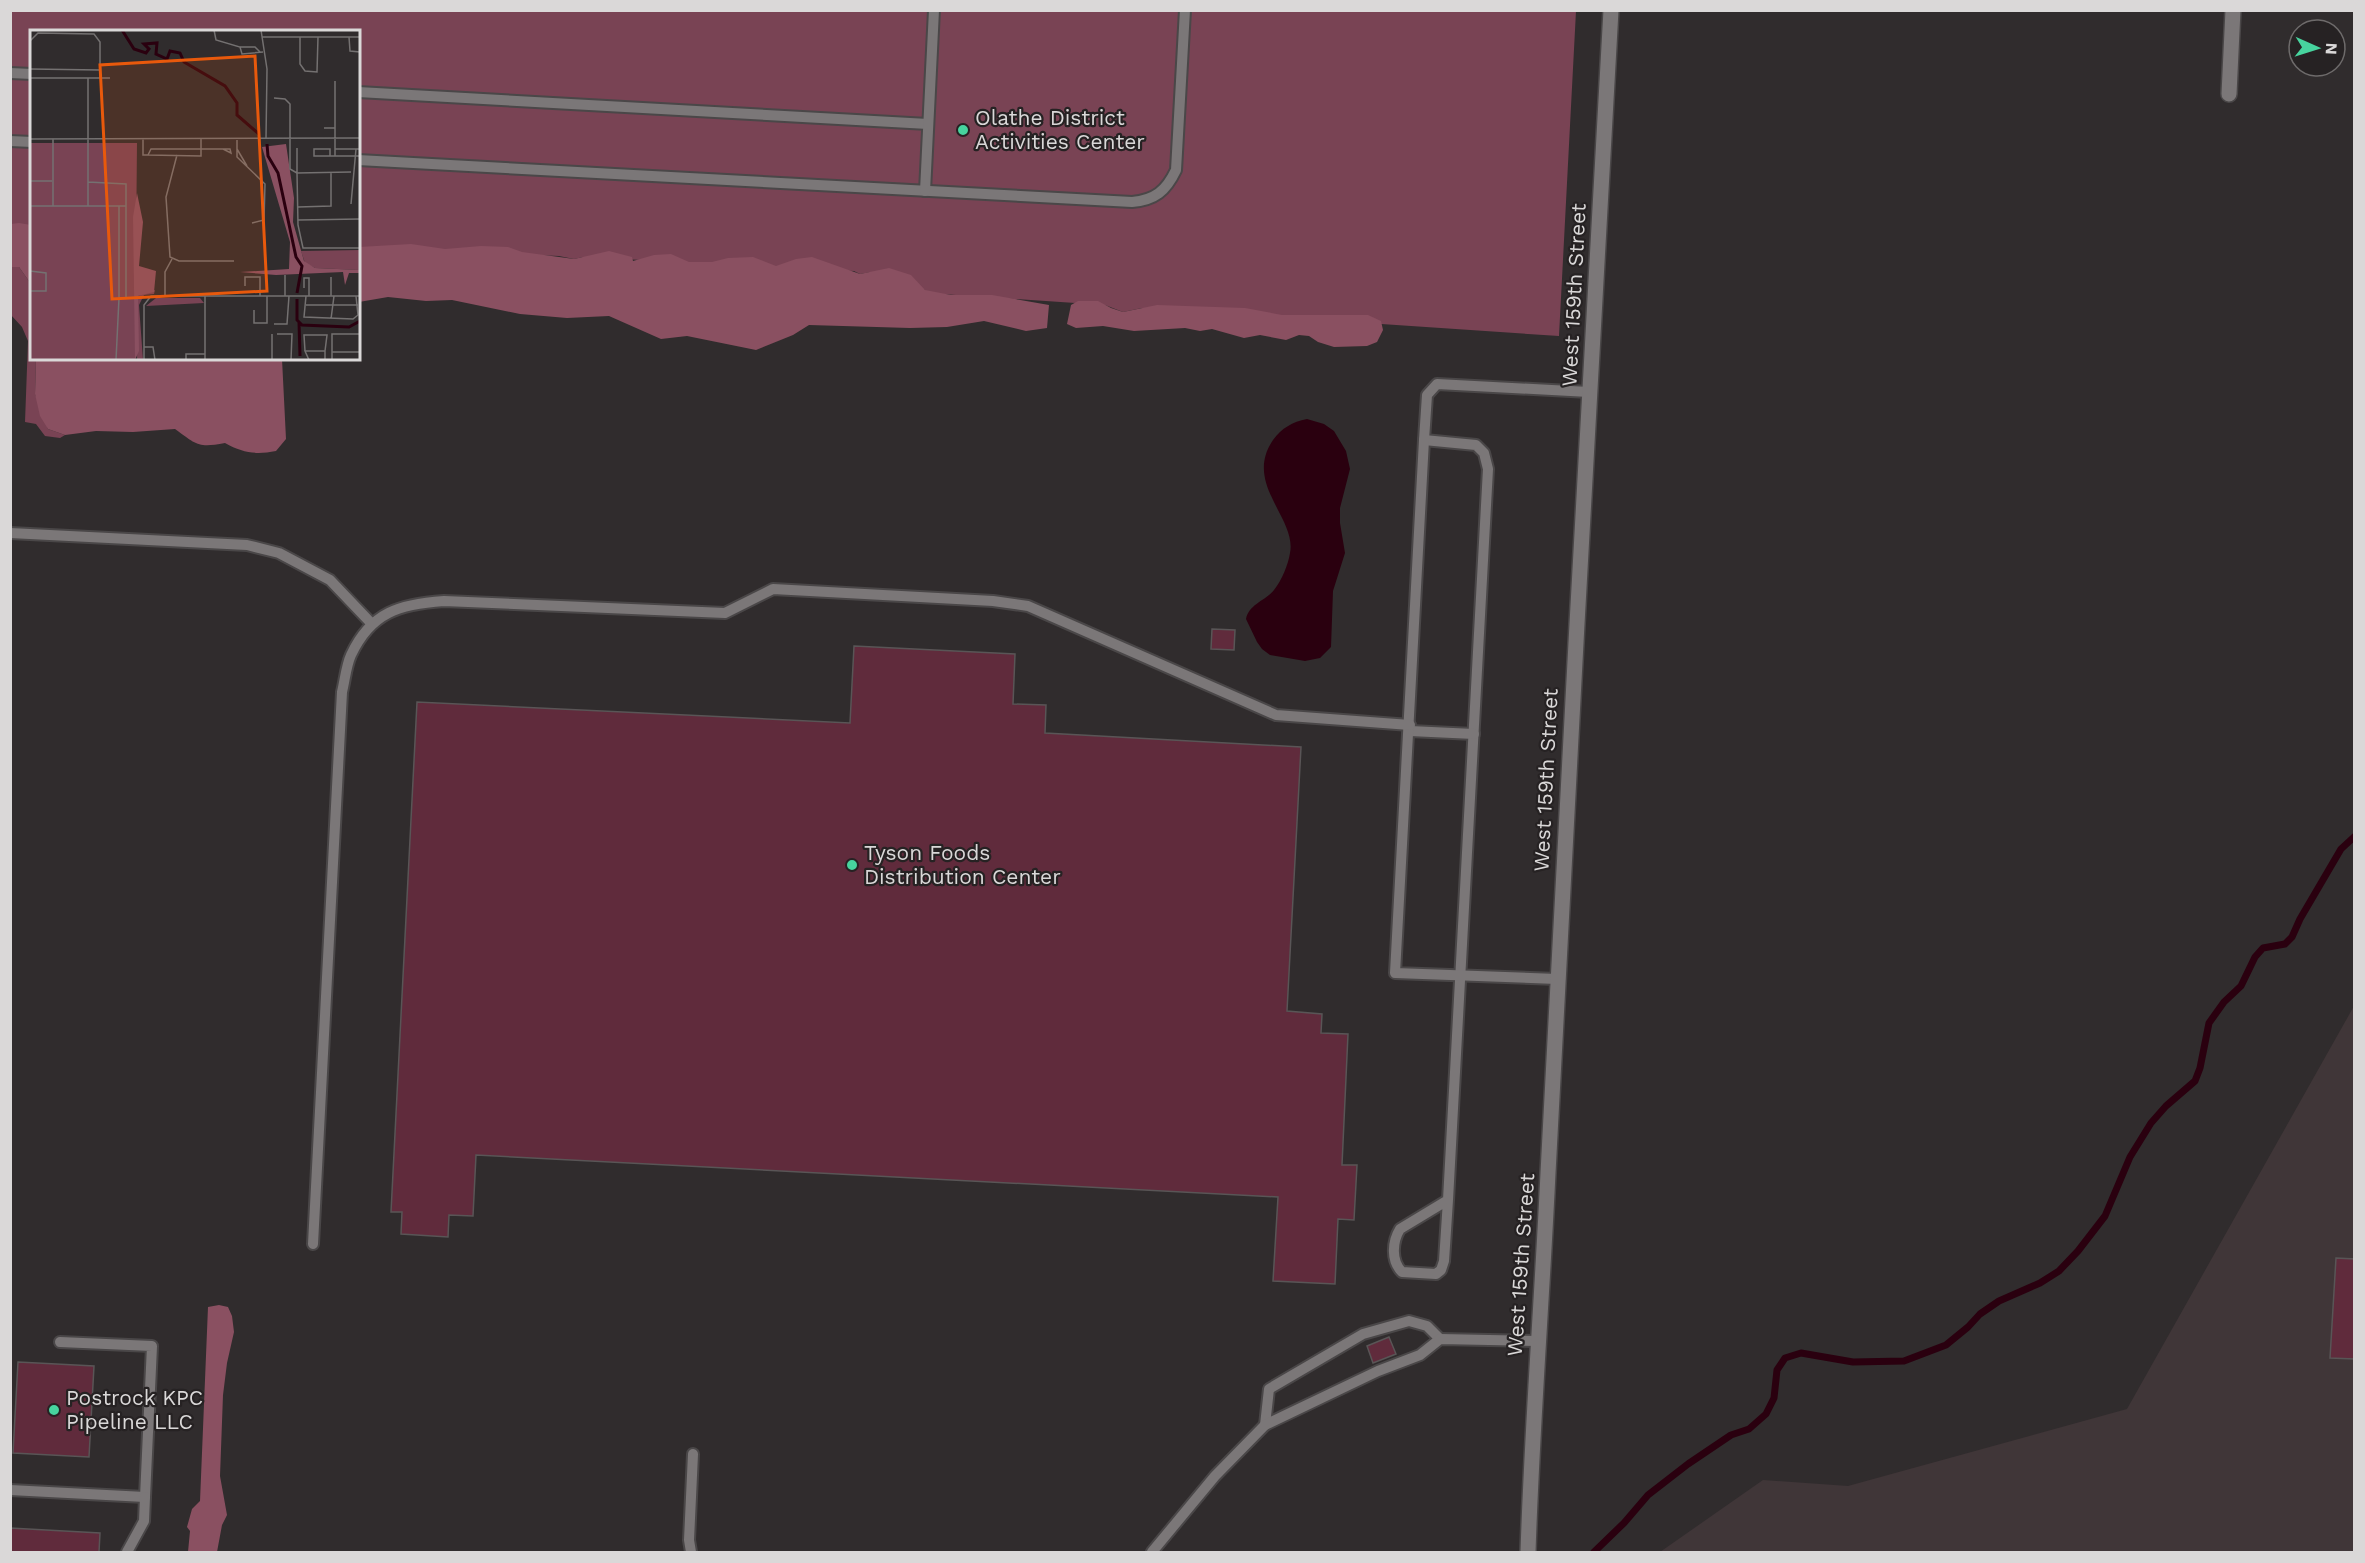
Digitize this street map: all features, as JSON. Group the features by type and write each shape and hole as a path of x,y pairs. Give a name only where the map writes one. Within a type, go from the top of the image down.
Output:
{"street":[{"name":"West 159th Street","path":"1528,1552 1532,1427 1611,10"},
{"path":"2229,94 2233,10"}],"lane":[{"path":"925,190 934,10"},
{"path":"360,160 1147,201 1160,195 1169,184 1177,163 1185,10"},
{"path":"10,73 30,74"},
{"path":"360,92 928,124"},
{"path":"10,141 30,142"},
{"path":"1557,979 1395,973 1424,440 1427,395 1437,384 1589,392"},
{"path":"1424,440 1476,445 1484,453 1488,469 1474,734 1448,1200 1444,1261 1441,1270 1436,1274 1402,1272 1394,1260 1395,1237 1400,1229 1448,1200"},
{"path":"10,533 258,547 279,553 330,580 371,623"},
{"path":"313,1244 342,692 350,657 371,623 390,611 415,603 444,601 725,613 773,589 993,601 1028,606 1276,715 1474,734"},
{"path":"1265,1425 1269,1389 1363,1334 1409,1321 1426,1326 1440,1339"},
{"path":"1152,1552 1215,1476 1265,1425 1378,1371 1420,1355 1440,1339 1537,1341"},
{"path":"60,1342 152,1346 144,1521 127,1552"},
{"path":"691,1552 689,1540 693,1454"},
{"path":"10,1490 145,1497"}],"shaded area":[{"name":"Olathe District Activities Center","path":"10,11 1576,11 1559,336 1142,308 1123,312 1105,305 926,293 925,290 871,272 860,274 854,271 360,247 360,30 30,30 30,229 11,228"},
{"path":"11,224 30,225 30,283 19,267 11,267"},
{"path":"411,244 445,249 481,246 508,247 522,252 574,259 609,251 632,257 633,261 654,255 671,254 689,262 753,257 776,266 796,259 812,257 860,274 889,268 911,275 925,290 951,295 992,295 1049,305 1047,328 1026,331 984,321 947,327 910,328 809,325 793,335 756,350 687,336 661,339 609,316 567,318 520,314 452,300 426,301 388,297 360,302 360,247"},
{"path":"10,267 19,267 30,283 30,360 36,360 35,394 48,429 65,435 60,438 45,436 36,424 25,422 28,341 22,327 11,315"},
{"path":"1078,301 1098,301 1123,312 1157,305 1245,308 1282,315 1368,315 1381,321 1383,330 1377,342 1367,346 1334,347 1318,342 1309,336 1299,335 1286,340 1260,335 1244,338 1212,329 1134,331 1103,326 1076,328 1067,324 1071,305"},
{"path":"36,360 282,360 286,439 276,451 256,453 225,443 198,444 175,429 133,432 96,431 65,435 48,429 40,416 35,394"},
{"path":"1307,419 1324,424 1334,431 1346,451 1350,469 1340,508 1345,553 1333,591 1331,647 1320,658 1305,661 1270,655 1257,642 1246,619 1250,610 1277,586 1290,553 1290,540 1286,527 1267,486 1264,471 1265,456 1280,432 1292,424"},
{"path":"2354,1006 2354,1552 1660,1552 1763,1480 1848,1486 2127,1409"},
{"path":"219,1305 228,1307 234,1332 223,1395 220,1476 227,1515 222,1525 217,1552 188,1552 190,1531 187,1527 192,1509 200,1501 208,1307"}],"building":[{"path":"1212,629 1235,630 1234,650 1211,649"},
{"name":"Tyson Foods Distribution Center","path":"854,646 1015,654 1013,704 1046,705 1045,733 1301,747 1287,1011 1322,1014 1321,1033 1348,1034 1342,1165 1357,1165 1354,1220 1338,1219 1335,1284 1273,1281 1278,1197 476,1155 473,1216 449,1215 448,1237 401,1234 402,1212 391,1212 417,702 850,723"},
{"path":"2336,1258 2355,1259 2355,1359 2330,1358"},
{"path":"1389,1337 1396,1354 1373,1363 1367,1346"},
{"name":"Postrock KPC Pipeline LLC","path":"18,1362 94,1366 89,1457 13,1453"},
{"path":"10,1528 100,1533 99,1552 10,1552"}],"waterway":[{"path":"1594,1552 1624,1523 1648,1495 1688,1464 1731,1435 1749,1429 1766,1414 1774,1398 1777,1370 1785,1358 1801,1353 1853,1362 1904,1361 1946,1345 1980,1314 1999,1301 2040,1283 2059,1271 2105,1216 2130,1157 2151,1123 2166,1106 2195,1081 2200,1068 2209,1023 2224,1002 2241,986 2255,957 2263,948 2285,944 2292,937 2341,849 2354,837"}],"place":[{"name":"Olathe District Activities Center","path":"963,130"},
{"name":"Tyson Foods Distribution Center","path":"852,865"},
{"name":"Postrock KPC Pipeline LLC","path":"54,1410"}]}
